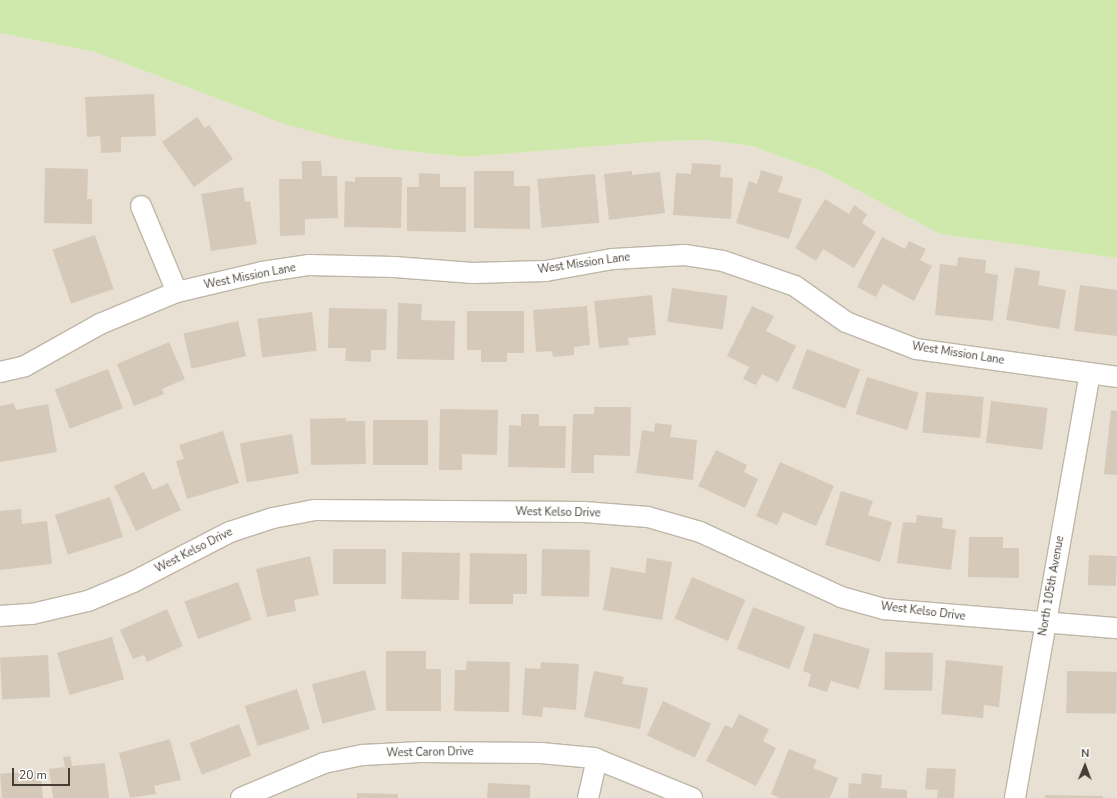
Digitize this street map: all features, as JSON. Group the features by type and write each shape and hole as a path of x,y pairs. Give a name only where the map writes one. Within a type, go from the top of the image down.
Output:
{"street":[{"path":"141,206 177,292"},
{"name":"West Mission Lane","path":"0,372 25,366 100,324 177,292 309,265 394,266 473,273 546,271 613,259 685,255 723,261 795,286 846,322 916,349 1117,377"},
{"name":"North 105th Avenue","path":"1015,798 1090,374"},
{"name":"West Kelso Drive","path":"0,616 32,614 88,601 134,582 230,532 273,518 315,510 584,512 648,517 700,532 855,601 930,615 1117,628"},
{"name":"West Caron Drive","path":"241,798 271,792 324,764 390,752 541,753 597,759 692,798"},
{"path":"588,798 597,759"}],"shaded area":[{"path":"0,33 95,52 284,124 398,150 465,157 664,141 707,140 752,146 823,172 940,234 1117,258 1117,798 0,798"}],"green space":[{"path":"0,0 1117,0 1117,258 940,234 823,172 752,146 707,140 664,141 465,157 398,150 341,139 284,124 95,52 0,33"}],"building":[{"path":"154,94 156,136 121,137 121,152 101,153 100,136 87,137 85,97"},
{"path":"197,117 205,128 209,125 233,159 194,187 162,142"},
{"path":"302,161 321,161 322,176 337,176 338,218 305,219 305,235 280,236 279,179 302,179"},
{"path":"692,163 721,165 720,177 733,178 731,219 673,215 676,173 691,174"},
{"path":"45,168 88,169 87,199 92,199 92,224 44,223"},
{"path":"761,170 783,177 778,192 802,199 789,239 736,223 749,181 757,184"},
{"path":"474,171 514,171 514,186 530,186 530,229 474,228"},
{"path":"632,171 632,175 660,172 665,213 609,220 604,174"},
{"path":"419,173 440,174 440,187 466,187 466,232 407,231 407,187 419,187"},
{"path":"595,174 599,223 541,228 537,179"},
{"path":"355,177 402,177 401,228 344,227 345,181 355,182"},
{"path":"243,187 245,202 250,201 257,244 211,251 201,194"},
{"path":"825,199 849,214 854,205 867,214 862,223 876,232 854,268 823,249 816,261 795,248"},
{"path":"95,235 114,289 71,304 52,250"},
{"path":"882,237 905,249 909,241 926,249 920,260 932,266 914,301 883,284 876,297 857,287"},
{"path":"958,257 986,260 985,273 998,275 993,321 935,315 940,264 957,266"},
{"path":"1015,267 1040,271 1038,285 1066,290 1059,329 1006,320"},
{"path":"1080,285 1117,290 1117,336 1074,331"},
{"path":"672,288 727,296 723,329 667,322"},
{"path":"652,295 656,335 628,338 629,345 599,348 594,301"},
{"path":"398,303 422,304 421,320 455,321 454,360 397,359"},
{"path":"587,306 590,345 574,347 574,355 553,357 552,351 536,352 533,310"},
{"path":"752,306 774,316 766,331 796,346 778,382 762,374 756,385 743,379 749,367 727,356"},
{"path":"329,308 387,309 386,350 371,350 371,362 345,361 346,348 328,348"},
{"path":"467,311 524,311 524,353 507,353 507,362 481,362 481,350 467,350"},
{"path":"312,312 317,351 262,357 257,319"},
{"path":"238,321 246,356 192,369 183,334"},
{"path":"169,342 185,379 162,389 164,394 134,406 117,364"},
{"path":"807,349 860,369 845,409 792,388"},
{"path":"108,369 123,408 70,429 55,389"},
{"path":"867,377 919,393 907,430 856,414"},
{"path":"926,392 984,397 980,438 922,433"},
{"path":"991,401 1048,408 1042,450 986,443"},
{"path":"14,403 16,410 48,404 57,452 0,462 0,406"},
{"path":"594,407 631,407 630,456 594,455 594,473 571,473 573,414 594,414"},
{"path":"440,409 498,410 497,455 462,454 462,470 439,470"},
{"path":"1111,410 1117,411 1117,475 1104,474"},
{"path":"521,414 539,414 539,426 566,426 565,468 508,467 509,425 521,426"},
{"path":"346,418 346,421 365,421 366,464 311,465 310,419"},
{"path":"373,420 428,420 428,465 373,465"},
{"path":"655,423 672,425 670,437 697,440 693,480 636,473 642,430 654,432"},
{"path":"223,431 239,483 187,499 176,461 184,459 179,445"},
{"path":"292,434 299,473 247,483 240,443"},
{"path":"716,450 747,465 744,472 758,479 745,508 698,486"},
{"path":"780,462 834,486 816,526 783,512 777,525 756,516"},
{"path":"144,472 153,490 168,483 181,510 136,531 114,486"},
{"path":"841,491 873,501 868,515 892,522 880,562 825,545"},
{"path":"110,497 123,537 68,555 55,515"},
{"path":"21,509 22,524 47,521 52,564 0,570 0,511"},
{"path":"917,515 943,518 942,528 956,530 951,570 897,563 903,522 916,523"},
{"path":"969,537 1003,537 1003,548 1019,548 1019,578 968,577"},
{"path":"333,549 386,549 386,584 333,584"},
{"path":"542,549 590,550 589,597 541,596"},
{"path":"402,552 460,553 459,600 401,599"},
{"path":"470,553 527,554 527,594 513,594 513,604 469,604"},
{"path":"1089,555 1117,556 1116,586 1088,585"},
{"path":"310,556 319,595 294,600 296,611 267,617 256,569"},
{"path":"647,558 672,562 662,620 603,610 611,567 645,573"},
{"path":"692,577 745,600 728,641 674,618"},
{"path":"238,582 252,620 198,639 184,601"},
{"path":"753,607 805,627 789,669 737,649"},
{"path":"167,609 183,646 147,662 144,655 133,659 120,630"},
{"path":"814,633 870,649 859,689 831,681 827,692 808,686 811,674 803,671"},
{"path":"112,637 124,679 69,695 57,653"},
{"path":"386,651 426,651 426,669 441,669 441,711 386,711"},
{"path":"885,652 933,653 932,691 884,690"},
{"path":"48,655 50,697 2,699 0,658"},
{"path":"946,660 1003,666 999,707 984,705 983,718 941,714"},
{"path":"467,661 510,662 509,712 454,711 455,670 466,670"},
{"path":"541,662 579,664 576,710 543,707 542,717 522,715 525,668 540,669"},
{"path":"365,670 376,710 322,724 312,684"},
{"path":"594,671 624,677 622,684 648,688 640,729 584,717"},
{"path":"1067,671 1117,672 1116,714 1066,713"},
{"path":"297,689 310,729 258,746 245,706"},
{"path":"663,701 711,723 695,758 647,735"},
{"path":"739,714 769,729 763,741 776,748 756,786 706,761 725,725 732,728"},
{"path":"239,724 251,756 202,775 190,743"},
{"path":"170,739 181,780 154,786 156,794 130,798 119,753"},
{"path":"789,749 817,760 813,768 838,778 830,798 780,798 771,794"},
{"path":"70,756 72,766 105,763 109,798 53,798 49,769 65,767 63,757"},
{"path":"927,768 956,769 954,798 937,798 938,790 925,789"},
{"path":"41,771 43,798 2,798 0,774"},
{"path":"862,773 882,775 881,788 907,790 907,798 848,798 849,783 861,784"},
{"path":"488,783 530,785 530,798 487,798"},
{"path":"357,793 398,794 398,798 357,798"},
{"path":"1045,795 1103,796 1103,798 1045,798"}]}
